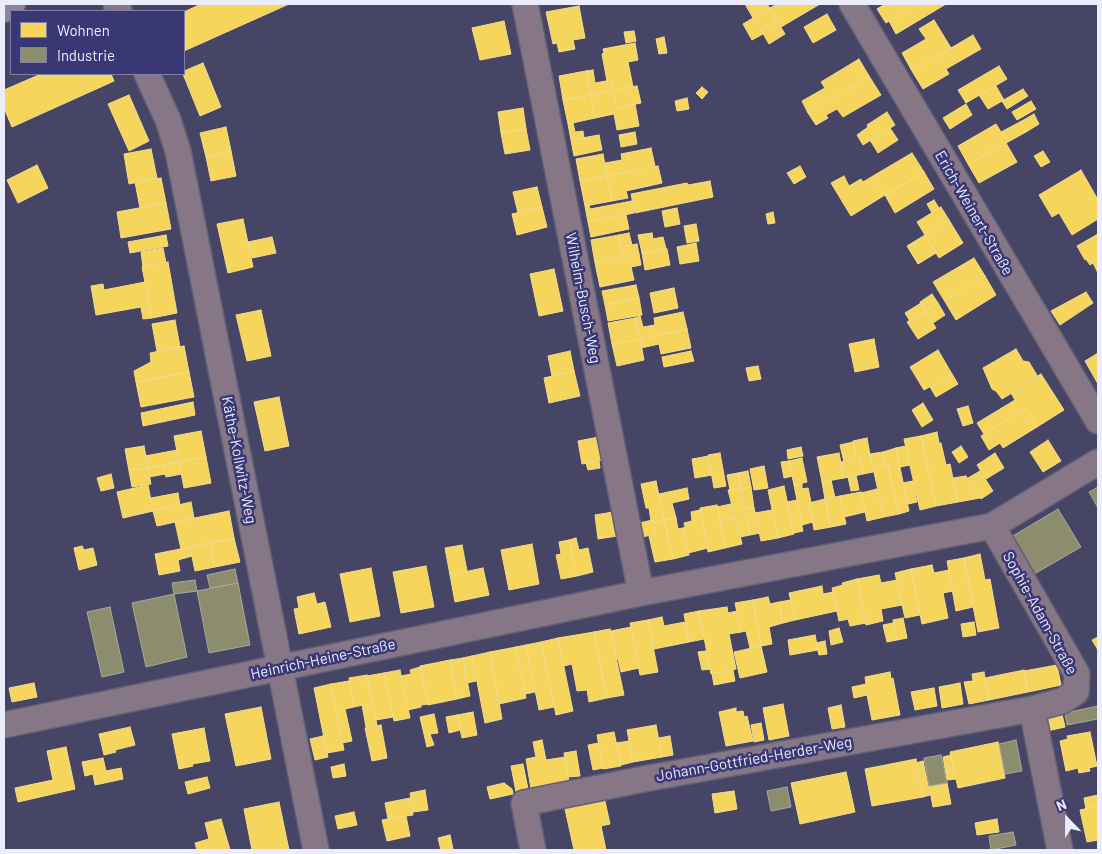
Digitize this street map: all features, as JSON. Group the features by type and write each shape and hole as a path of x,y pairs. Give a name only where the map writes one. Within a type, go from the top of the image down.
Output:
{"main road":[{"path":"4,8 11,4"}],"street":[{"name":"Wilhelm-Busch-Weg","path":"525,4 641,593"},
{"name":"Erich-Weinert-Straße","path":"852,4 1098,422"},
{"name":"Käthe-Kollwitz-Weg","path":"147,75 168,120 178,152 316,850"},
{"path":"992,526 1098,462"},
{"name":"Heinrich-Heine-Straße","path":"4,725 641,593 992,526"},
{"name":"Sophie-Adam-Straße","path":"992,526 1077,674 1076,692 1062,701 1032,709"},
{"path":"1032,709 1060,850"},
{"name":"Johann-Gottfried-Herder-Weg","path":"533,850 524,803 644,779 1032,709"}],"building: Wohnen":[{"path":"201,4 289,4 185,51 185,12"},
{"path":"745,4 767,4 770,8 753,18"},
{"path":"777,4 820,4 781,27 770,8"},
{"path":"885,4 917,4 886,23 877,9"},
{"path":"917,4 946,4 896,34 889,21"},
{"path":"579,6 585,38 573,40 575,49 559,52 557,43 553,44 546,12"},
{"path":"770,8 777,21 761,30 763,34 752,40 743,24"},
{"path":"827,14 836,30 813,43 804,27"},
{"path":"934,20 951,48 912,71 902,53 926,39 919,29"},
{"path":"504,21 511,54 480,60 472,28"},
{"path":"777,21 785,34 769,44 761,30"},
{"path":"634,31 636,41 626,43 624,32"},
{"path":"973,35 981,49 946,69 949,74 923,89 912,71"},
{"path":"664,37 667,53 659,54 656,39"},
{"path":"635,43 638,60 628,62 633,87 613,90 611,80 607,81 602,54 604,53 603,49"},
{"path":"859,59 869,76 808,113 802,101 825,88 821,82"},
{"path":"203,63 221,107 200,116 183,75 185,75 185,71"},
{"path":"999,66 1007,79 966,103 958,90"},
{"path":"593,70 595,83 611,80 613,90 591,95 586,71"},
{"path":"586,71 591,95 563,100 559,76"},
{"path":"39,75 111,75 114,81 12,127 4,108 4,90"},
{"path":"869,76 881,95 843,117 837,109 826,115 828,118 816,125 808,113"},
{"path":"637,86 641,103 617,108 613,90"},
{"path":"996,86 1004,100 988,109 979,95"},
{"path":"702,87 708,92 702,99 696,93"},
{"path":"1023,89 1028,96 1007,109 1002,101"},
{"path":"613,90 617,108 635,104 639,126 617,130 614,114 595,118 591,95"},
{"path":"129,95 149,141 129,151 108,104"},
{"path":"591,95 595,118 568,124 563,100"},
{"path":"687,98 689,109 677,111 675,101"},
{"path":"1031,101 1036,109 1017,120 1012,112"},
{"path":"966,104 972,115 950,129 943,118"},
{"path":"523,108 526,129 501,133 498,112"},
{"path":"887,112 895,125 863,145 857,135 868,127 867,125"},
{"path":"1034,114 1039,124 1026,132 1020,122"},
{"path":"1020,122 1026,132 968,164 958,146 996,124 1001,132"},
{"path":"573,123 575,132 583,131 584,138 571,140 568,124"},
{"path":"226,127 231,151 206,157 200,133"},
{"path":"890,128 898,140 878,153 870,140"},
{"path":"526,129 530,150 505,154 501,133"},
{"path":"635,132 637,144 621,147 619,135"},
{"path":"599,135 602,150 574,156 571,140"},
{"path":"1006,143 1017,162 979,183 968,164"},
{"path":"651,148 655,166 607,176 605,163 622,160 621,154"},
{"path":"151,149 157,178 129,184 124,154"},
{"path":"231,151 236,176 211,181 206,157"},
{"path":"1043,151 1050,162 1041,167 1034,156"},
{"path":"912,153 924,172 885,195 873,176"},
{"path":"603,154 607,176 580,181 576,159"},
{"path":"37,165 48,188 18,203 7,180"},
{"path":"658,166 662,183 626,191 628,198 612,201 607,176"},
{"path":"800,166 806,177 794,184 787,173"},
{"path":"1081,170 1098,200 1098,219 1072,235 1059,213 1052,217 1039,195"},
{"path":"924,172 934,189 895,213 885,195"},
{"path":"607,176 612,201 585,206 580,181"},
{"path":"844,176 849,186 861,179 863,182 873,176 885,195 851,216 831,183"},
{"path":"161,178 166,203 140,208 135,182"},
{"path":"710,181 713,197 635,213 631,194 687,183 688,185"},
{"path":"537,187 542,207 518,213 513,192"},
{"path":"934,200 939,208 932,213 927,204"},
{"path":"632,201 634,213 588,222 585,206 589,205 590,209"},
{"path":"166,203 171,229 121,238 117,212"},
{"path":"542,207 547,227 517,235 512,214"},
{"path":"941,207 949,220 925,235 917,222"},
{"path":"677,208 680,224 665,227 662,211"},
{"path":"773,212 775,223 768,224 766,214"},
{"path":"626,215 629,229 591,237 588,222"},
{"path":"243,219 253,267 228,273 217,224"},
{"path":"949,220 963,243 939,258 925,235"},
{"path":"696,224 699,241 687,243 684,226"},
{"path":"629,233 632,245 621,247 619,235"},
{"path":"652,233 653,239 663,237 666,249 642,253 638,235"},
{"path":"1098,234 1098,273 1093,263 1090,265 1085,260 1077,246"},
{"path":"166,235 168,246 130,253 128,242"},
{"path":"619,235 623,258 595,263 591,240"},
{"path":"925,235 936,253 918,264 907,246"},
{"path":"272,237 276,253 252,258 248,242"},
{"path":"696,243 699,261 680,264 677,247"},
{"path":"637,244 639,254 623,258 621,247"},
{"path":"163,248 166,263 143,267 141,252"},
{"path":"667,249 670,265 645,270 642,253"},
{"path":"639,254 641,265 631,267 634,280 600,287 595,263"},
{"path":"974,258 985,276 944,300 933,282"},
{"path":"168,262 177,313 152,318 142,267"},
{"path":"554,269 563,311 539,316 530,274"},
{"path":"985,276 996,295 956,320 944,300"},
{"path":"145,282 152,318 143,319 141,307 96,315 91,286 103,284 104,290"},
{"path":"636,285 639,298 605,305 602,291"},
{"path":"674,288 678,308 654,313 650,293"},
{"path":"1086,292 1093,303 1060,325 1051,311"},
{"path":"932,294 938,303 925,311 920,302"},
{"path":"639,298 642,315 608,321 605,305"},
{"path":"921,303 925,311 910,321 905,313"},
{"path":"938,303 945,315 933,323 925,311"},
{"path":"261,310 271,356 247,361 236,315"},
{"path":"925,311 936,328 918,339 907,322"},
{"path":"683,312 687,329 640,339 635,318 640,316 643,327 655,325 654,318"},
{"path":"635,318 640,339 612,344 608,323"},
{"path":"175,320 180,347 157,351 152,324"},
{"path":"687,329 691,348 661,354 659,344 641,348 640,339"},
{"path":"640,339 644,360 617,366 612,344"},
{"path":"874,339 879,367 855,372 849,344"},
{"path":"184,346 189,372 136,382 134,371 151,362 150,353"},
{"path":"1016,349 1023,361 1029,362 1038,377 1002,399 992,389 983,368"},
{"path":"938,350 952,374 924,390 910,367"},
{"path":"570,351 574,371 552,376 548,356"},
{"path":"691,351 694,361 664,367 662,357"},
{"path":"1098,353 1098,384 1085,361"},
{"path":"758,366 761,379 749,381 746,368"},
{"path":"574,371 580,396 549,403 544,378"},
{"path":"189,372 194,397 141,407 136,382"},
{"path":"952,374 958,384 936,397 930,387"},
{"path":"1041,374 1064,410 1037,427 1026,408 984,434 977,423 1015,400 1011,393"},
{"path":"279,397 289,446 265,451 254,402"},
{"path":"193,402 195,415 143,426 141,413"},
{"path":"923,403 933,420 922,427 912,410"},
{"path":"968,406 973,423 963,426 957,409"},
{"path":"1026,408 1037,427 1003,448 1000,443 989,450 981,436"},
{"path":"201,431 206,457 179,462 174,436"},
{"path":"937,432 946,465 950,464 958,502 936,506 921,436"},
{"path":"921,436 936,506 920,510 904,439"},
{"path":"599,437 603,460 582,464 578,441"},
{"path":"867,438 873,472 863,474 860,458 856,459 853,441"},
{"path":"1048,440 1061,461 1043,472 1030,452"},
{"path":"853,442 856,459 844,462 840,445"},
{"path":"144,446 148,468 129,471 125,449"},
{"path":"906,446 910,465 900,467 896,448"},
{"path":"961,446 968,457 959,463 952,452"},
{"path":"801,447 803,456 788,459 787,450"},
{"path":"896,448 909,511 899,514 888,464 886,465 883,452"},
{"path":"177,450 179,462 148,468 145,456"},
{"path":"883,452 886,465 873,468 870,454"},
{"path":"720,453 726,486 714,488 708,455"},
{"path":"839,453 844,478 822,482 817,457"},
{"path":"995,453 1004,468 986,479 977,465"},
{"path":"709,456 712,475 695,478 692,459"},
{"path":"206,457 211,483 184,488 179,462"},
{"path":"802,458 807,482 794,485 789,461"},
{"path":"860,458 863,474 844,478 841,462"},
{"path":"599,461 600,468 588,470 586,463"},
{"path":"789,461 793,476 784,478 781,462"},
{"path":"179,462 182,474 166,477 163,465"},
{"path":"888,464 899,514 884,517 873,468"},
{"path":"163,465 165,474 149,477 148,468"},
{"path":"764,466 768,488 754,490 750,469"},
{"path":"148,468 151,484 132,487 129,471"},
{"path":"748,471 751,487 741,489 738,473"},
{"path":"980,471 993,491 981,499 968,478"},
{"path":"738,473 740,488 730,490 727,475"},
{"path":"111,474 114,488 101,491 97,478"},
{"path":"856,475 859,490 851,491 848,477"},
{"path":"966,476 980,498 958,502 953,478"},
{"path":"831,480 835,498 825,499 822,482"},
{"path":"656,481 664,520 654,523 653,520 651,521 649,508 646,508 641,484"},
{"path":"913,481 917,502 908,504 903,483"},
{"path":"802,484 802,489 808,488 813,522 802,525 794,485"},
{"path":"148,485 153,511 123,518 117,492"},
{"path":"784,486 794,534 778,538 768,490"},
{"path":"751,487 754,508 745,509 741,489"},
{"path":"687,488 689,499 672,503 676,518 664,520 659,494"},
{"path":"740,488 750,535 740,537 728,490"},
{"path":"877,489 884,517 867,521 861,493"},
{"path":"861,492 865,512 844,517 840,496"},
{"path":"178,493 180,505 153,511 151,498"},
{"path":"840,496 846,524 831,527 825,499"},
{"path":"825,499 831,527 814,530 809,503"},
{"path":"797,500 803,531 794,533 787,502"},
{"path":"191,502 194,518 157,526 153,511"},
{"path":"731,504 734,518 720,521 717,507"},
{"path":"717,505 725,548 708,552 700,508"},
{"path":"754,508 760,533 750,535 745,509"},
{"path":"700,510 708,548 688,553 683,528 685,527 684,523 692,521 691,512"},
{"path":"772,510 778,538 761,541 755,513"},
{"path":"229,511 234,538 181,549 175,522"},
{"path":"613,512 617,536 598,539 595,515"},
{"path":"676,518 678,529 683,528 689,555 673,559 664,520"},
{"path":"736,518 742,544 725,548 720,521"},
{"path":"653,520 656,534 642,537 639,523"},
{"path":"664,520 673,559 655,562 649,536 656,534 654,523"},
{"path":"234,538 240,562 215,567 210,543"},
{"path":"576,538 579,550 588,548 593,572 577,576 569,540"},
{"path":"569,540 577,576 561,579 556,555 561,554 559,542"},
{"path":"210,543 215,567 195,571 190,547"},
{"path":"532,544 539,584 509,590 501,550"},
{"path":"462,545 467,571 450,575 445,548"},
{"path":"82,546 84,550 93,548 97,565 79,570 74,548"},
{"path":"190,547 192,556 178,560 180,571 159,575 155,554"},
{"path":"980,554 985,580 990,579 999,628 978,632 964,558"},
{"path":"964,558 973,607 956,611 947,561"},
{"path":"932,565 934,573 949,570 953,591 943,593 948,618 922,624 911,569"},
{"path":"426,566 434,607 401,613 393,572"},
{"path":"371,568 380,616 350,622 340,574"},
{"path":"483,568 489,595 455,602 450,575"},
{"path":"911,569 920,615 905,618 895,573"},
{"path":"879,575 881,583 897,580 902,605 881,609 883,621 866,625 857,579"},
{"path":"857,579 866,623 850,626 848,619 839,621 832,588"},
{"path":"822,586 823,594 833,592 837,611 795,620 789,593"},
{"path":"314,593 317,604 325,602 331,627 299,634 294,609 299,608 297,597"},
{"path":"768,597 770,604 779,602 783,623 769,627 772,644 761,646 753,600"},
{"path":"753,600 761,646 750,648 746,631 741,632 735,603"},
{"path":"791,600 795,620 783,623 779,602"},
{"path":"727,607 728,613 737,611 741,632 729,634 736,669 711,674 699,611"},
{"path":"699,611 704,639 689,642 684,614"},
{"path":"662,617 664,626 685,622 689,642 654,649 648,620"},
{"path":"903,618 907,638 897,640 893,620"},
{"path":"648,620 658,672 640,675 630,623"},
{"path":"974,622 976,635 963,637 961,624"},
{"path":"893,623 897,640 887,642 883,625"},
{"path":"631,627 639,668 621,672 618,659 616,659 611,631"},
{"path":"839,628 843,642 831,645 829,631"},
{"path":"610,629 624,695 607,698 594,632"},
{"path":"594,632 607,698 589,702 587,690 577,691 572,664 564,666 558,638"},
{"path":"815,635 818,650 790,655 788,640"},
{"path":"1098,637 1098,650 1092,640"},
{"path":"558,638 573,711 556,715 541,642"},
{"path":"825,641 827,654 819,655 816,643"},
{"path":"541,642 554,707 539,710 526,645"},
{"path":"526,645 535,692 525,694 516,647"},
{"path":"761,646 767,672 740,678 734,652"},
{"path":"516,647 526,698 499,704 490,652"},
{"path":"706,651 710,669 702,670 698,652"},
{"path":"490,652 502,719 485,723 472,656"},
{"path":"472,656 476,681 467,683 463,658"},
{"path":"463,658 470,696 457,699 450,660"},
{"path":"450,660 457,699 428,705 420,666"},
{"path":"1057,665 1061,685 1028,692 1024,671"},
{"path":"420,667 428,704 408,710 401,676 411,674 410,670"},
{"path":"400,670 410,718 394,721 384,673"},
{"path":"733,670 735,681 714,685 712,674"},
{"path":"1024,670 1028,692 989,700 985,678"},
{"path":"890,672 891,679 893,678 900,715 872,720 867,695 854,698 852,687 866,684 865,677"},
{"path":"984,672 989,700 969,704 964,682 973,681 972,674"},
{"path":"384,673 393,717 376,720 367,676"},
{"path":"367,675 372,703 354,707 349,678"},
{"path":"349,681 354,707 345,709 352,741 342,743 331,684"},
{"path":"34,683 37,697 12,702 9,688"},
{"path":"960,683 963,704 942,708 939,687"},
{"path":"331,684 344,750 327,753 314,688"},
{"path":"934,688 937,706 915,710 911,692"},
{"path":"372,703 377,725 366,727 362,705"},
{"path":"783,704 789,736 769,740 763,708"},
{"path":"841,705 845,727 832,729 828,708"},
{"path":"261,707 271,759 236,766 225,714"},
{"path":"736,708 736,712 743,711 744,717 747,716 753,741 726,746 719,712"},
{"path":"473,712 477,735 462,738 457,715"},
{"path":"434,714 438,733 430,734 434,745 427,747 420,717"},
{"path":"1062,714 1065,727 1047,731 1044,717"},
{"path":"457,715 460,730 449,733 446,717"},
{"path":"761,723 764,740 754,742 751,725"},
{"path":"381,725 387,758 372,761 365,728"},
{"path":"656,725 662,757 633,762 627,730"},
{"path":"130,727 135,745 104,755 99,734"},
{"path":"204,728 210,761 192,764 193,766 179,769 172,734"},
{"path":"614,732 621,766 603,769 597,735"},
{"path":"1090,732 1097,766 1089,768 1090,771 1079,773 1078,768 1066,771 1060,741 1068,739 1067,736"},
{"path":"323,736 328,757 315,760 310,739"},
{"path":"670,736 673,755 662,757 659,738"},
{"path":"542,740 546,760 565,757 569,782 531,789 526,759 536,757 533,742"},
{"path":"629,741 633,762 621,765 616,743"},
{"path":"998,742 1005,778 958,788 950,752"},
{"path":"599,743 603,768 593,770 588,745"},
{"path":"66,747 75,789 18,802 15,788 53,780 47,751"},
{"path":"576,751 580,776 568,777 564,753"},
{"path":"951,755 956,779 947,780 943,757"},
{"path":"103,758 106,771 121,768 123,779 95,785 93,774 85,776 82,762"},
{"path":"916,759 923,797 872,806 865,769"},
{"path":"923,761 930,795 923,797 916,763"},
{"path":"344,764 346,776 333,778 331,767"},
{"path":"523,764 528,789 516,792 511,766"},
{"path":"846,772 855,812 800,824 791,783"},
{"path":"207,777 210,788 188,794 185,782"},
{"path":"504,783 512,789 513,794 490,799 487,787"},
{"path":"947,783 951,804 933,807 929,786"},
{"path":"425,790 428,810 413,812 410,793"},
{"path":"734,791 737,809 715,813 712,794"},
{"path":"1098,795 1098,806 1086,809 1084,798"},
{"path":"410,798 413,815 388,819 385,803"},
{"path":"605,801 610,824 601,826 606,850 574,850 565,809"},
{"path":"279,802 289,850 252,850 244,809"},
{"path":"1098,806 1098,840 1087,842 1080,810"},
{"path":"354,812 357,825 338,829 335,816"},
{"path":"406,816 410,836 387,841 382,820"},
{"path":"221,819 230,850 197,850 195,843 209,839 205,823"},
{"path":"997,819 999,832 977,835 975,823"},
{"path":"450,835 453,849 441,850 438,838"}],"building: Industrie":[{"path":"1098,487 1098,508 1089,492"},
{"path":"1058,509 1081,547 1029,577 1006,540"},
{"path":"235,569 238,583 210,588 207,575"},
{"path":"195,580 197,591 174,594 172,583"},
{"path":"238,583 250,645 209,653 197,591"},
{"path":"174,594 187,657 146,667 132,603"},
{"path":"110,607 124,672 102,677 87,612"},
{"path":"1098,706 1098,719 1067,725 1065,713"},
{"path":"1016,740 1022,771 1005,774 999,744"},
{"path":"941,755 947,783 929,786 924,758"},
{"path":"787,787 791,807 771,811 767,791"},
{"path":"1013,832 1016,845 991,850 989,836"}]}
